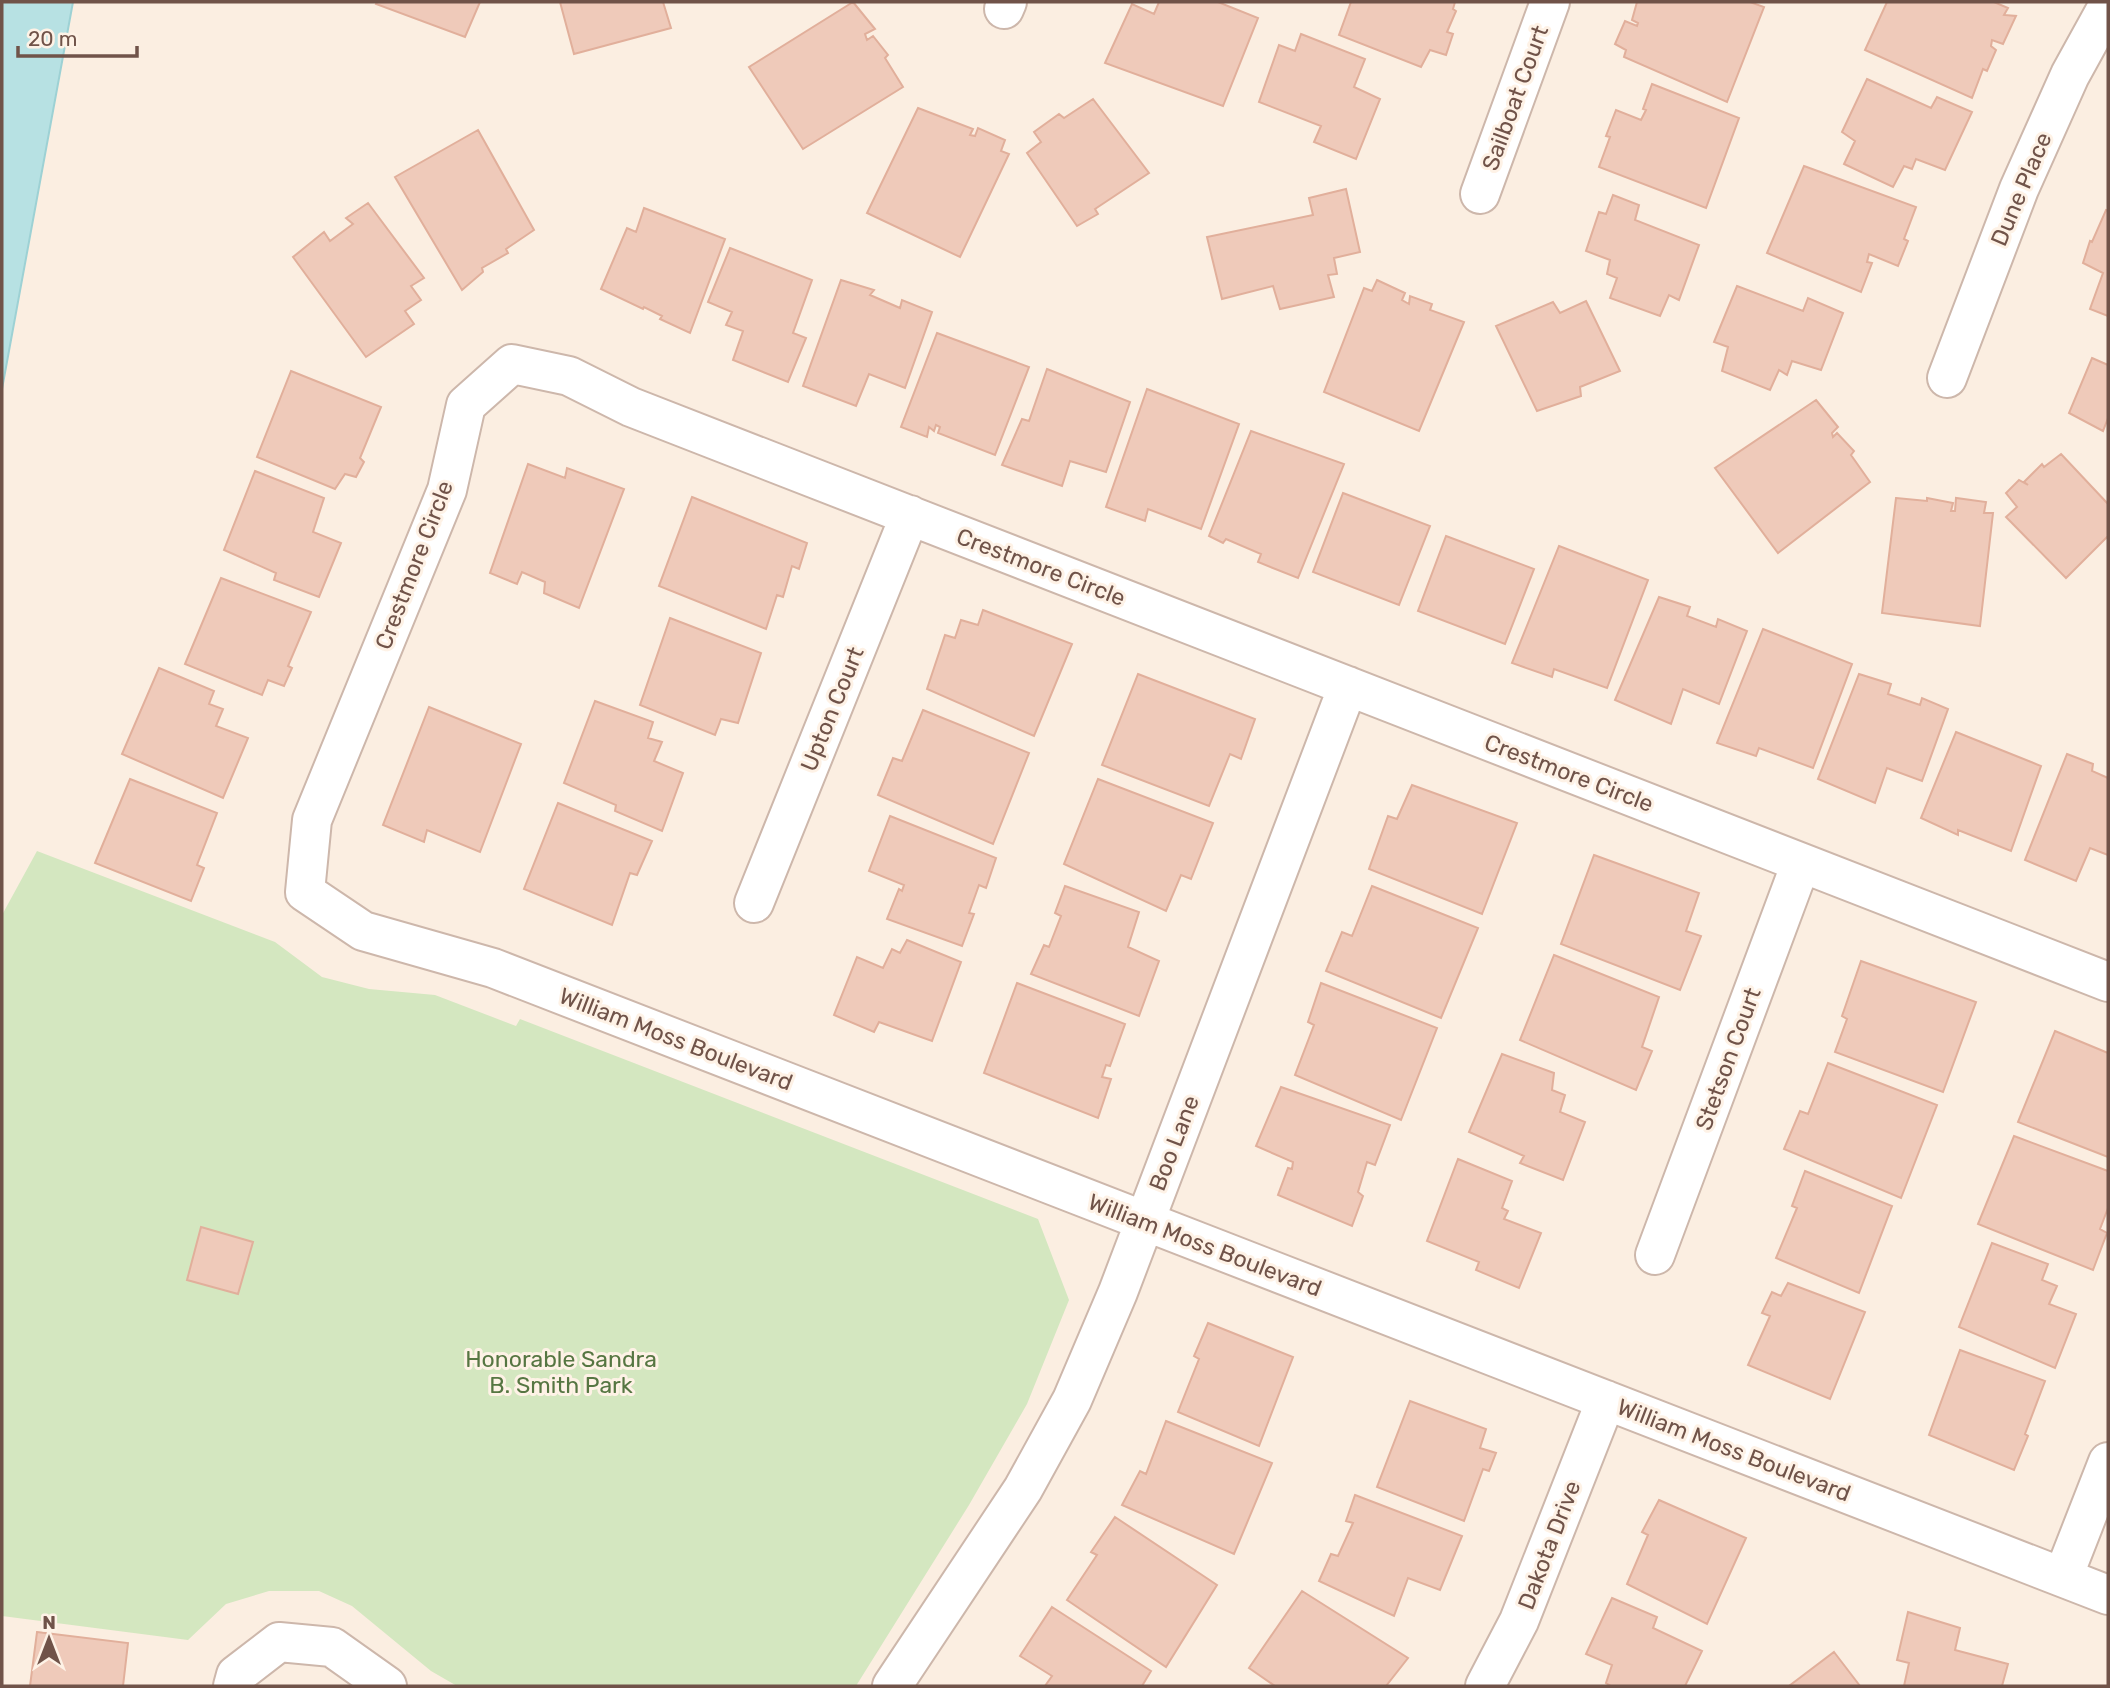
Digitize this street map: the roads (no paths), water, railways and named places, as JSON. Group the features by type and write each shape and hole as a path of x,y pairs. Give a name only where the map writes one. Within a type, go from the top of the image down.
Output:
{"street":[{"name":"Sailboat Court","path":"1480,194 1550,2"},
{"name":"Dune Place","path":"1947,378 2019,188 2070,75 2108,6"},
{"name":"Crestmore Circle","path":"305,892 312,820 447,490 466,405 512,364 569,376 631,407 2108,982"},
{"name":"Upton Court","path":"754,903 909,515"},
{"name":"Boo Lane","path":"891,1686 1023,1489 1082,1376 1118,1292 1348,686"},
{"name":"Stetson Court","path":"1655,1255 1801,863"},
{"name":"William Moss Boulevard","path":"305,892 363,931 493,968 2108,1595"},
{"name":"Dakota Drive","path":"1485,1686 1519,1621 1606,1400"},
{"path":"2063,1577 2108,1462"},
{"path":"233,1686 236,1675 279,1642 332,1647 387,1686"}],"water":[{"path":"2,2 73,2 2,389"}],"park label":[{"name":"Honorable Sandra B. Smith Park","path":"561,1372"}]}
